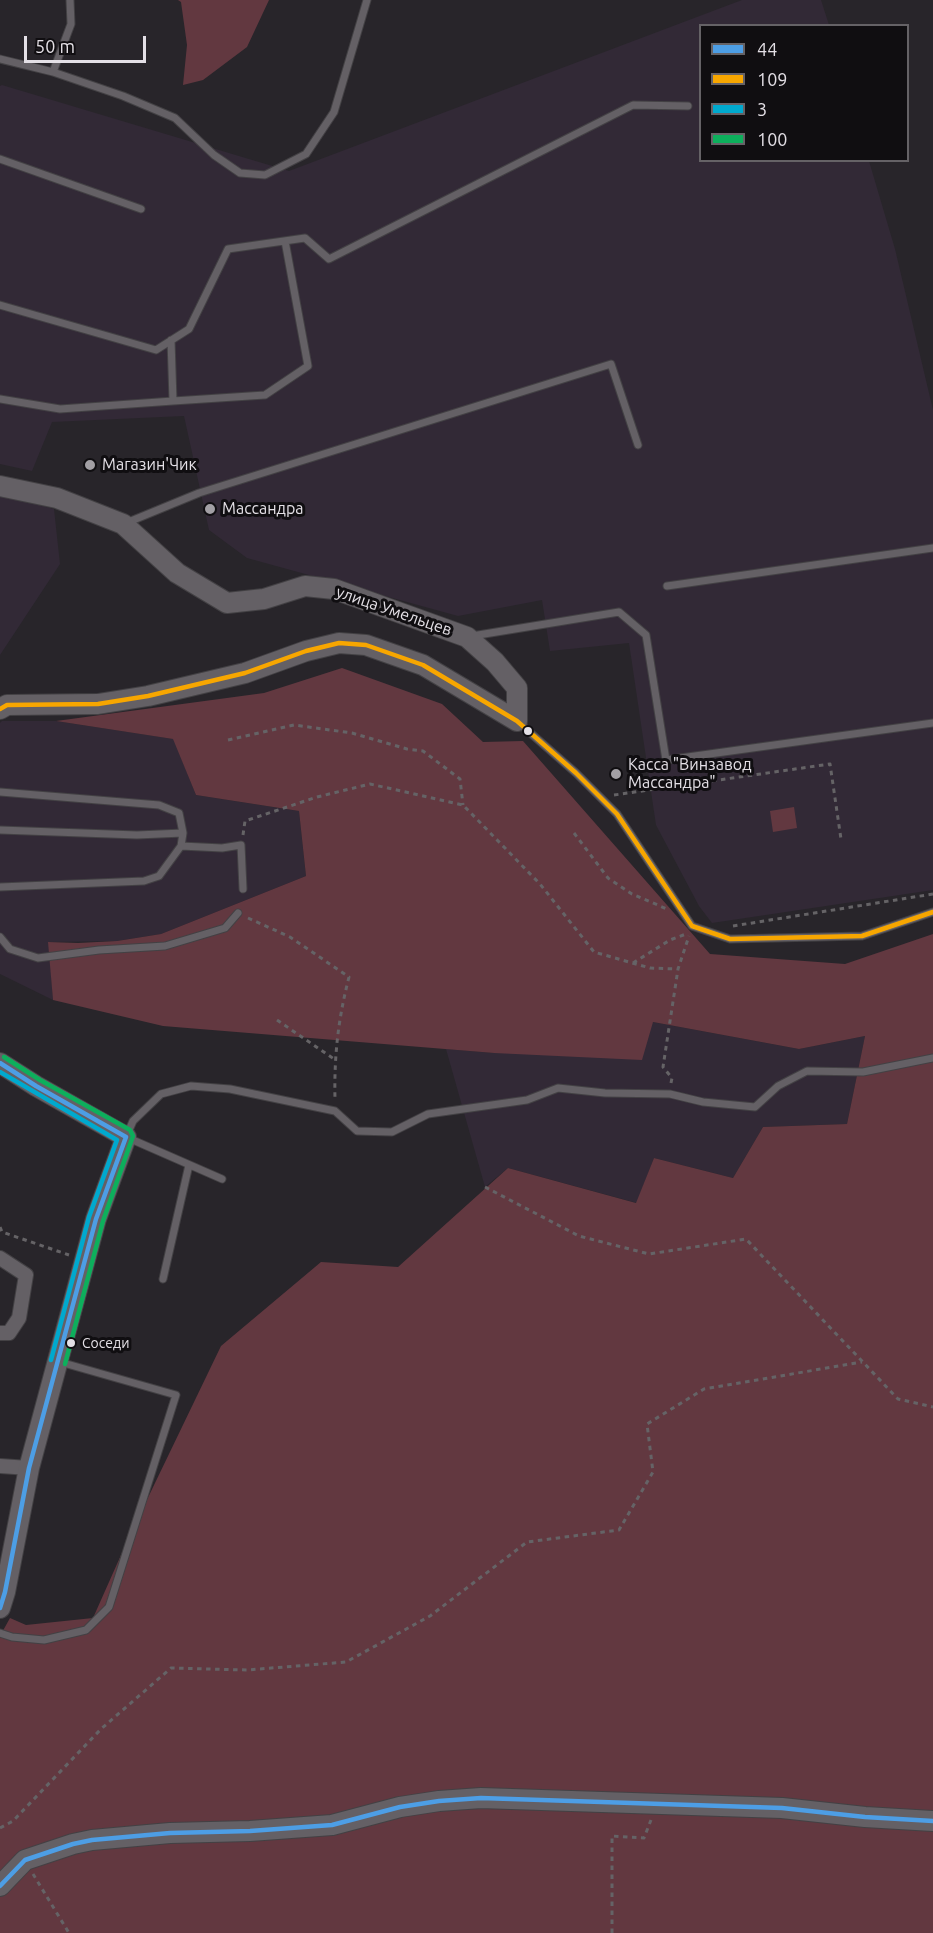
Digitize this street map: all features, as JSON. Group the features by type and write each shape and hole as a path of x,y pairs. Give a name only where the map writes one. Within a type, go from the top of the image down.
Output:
{"main road":[{"name":"улица Умельцев","path":"0,486 57,498 123,524 177,573 227,603 264,599 305,586 334,589 467,637 495,662 517,688 517,721"},
{"path":"0,709 7,705 98,704 148,696 245,673 306,651 339,643 366,645 423,666 517,721"},
{"path":"0,1063 126,1137 96,1219 29,1468 0,1608"},
{"path":"0,1886 25,1860 92,1840 170,1833 250,1831 332,1825 400,1807 481,1798 782,1808 933,1821"}],"street":[{"path":"0,1258 26,1275 19,1318 9,1333 0,1333"},
{"path":"0,1466 29,1468"}],"lane":[{"path":"53,72 71,24 70,0"},
{"path":"0,59 53,72 123,96 175,118 214,155 240,173 265,175 306,154 334,112 367,0"},
{"path":"0,305 156,350 189,329 228,249 305,238 329,259 633,105 688,106"},
{"path":"0,159 141,209"},
{"path":"0,399 60,409 265,395 308,366 285,241"},
{"path":"171,340 173,401"},
{"path":"123,524 199,494 611,364 638,445"},
{"path":"667,586 933,548"},
{"path":"467,637 619,612 646,635 666,760 933,723"},
{"path":"517,721 617,814 692,927 730,939 862,936 933,912"},
{"path":"0,792 159,806 178,813 183,833 181,846 159,876 144,881 0,887"},
{"path":"0,830 136,835 183,833"},
{"path":"181,846 222,848 241,845 243,889"},
{"path":"0,938 10,949 38,958 99,950 165,946 225,928 238,913"},
{"path":"222,1179 126,1137 133,1120 161,1094 191,1086 230,1089 335,1111 357,1131 392,1132 428,1114 526,1100 558,1088 605,1093 670,1094 703,1102 755,1107 778,1086 807,1071 863,1072 933,1058"},
{"path":"163,1279 189,1165"},
{"path":"0,1633 12,1637 44,1640 86,1630 109,1607 176,1395 58,1362"}],"path":[{"path":"228,740 294,725 352,733 407,749 423,751 460,779 463,805"},
{"path":"600,797 830,764 841,839"},
{"path":"245,821 317,797 370,784 463,805 540,884 594,952 650,968 678,969"},
{"path":"574,833 608,878 632,894 685,916"},
{"path":"726,927 933,894"},
{"path":"238,913 291,937 349,977 339,1016 334,1059 335,1111"},
{"path":"633,963 670,940 690,932 678,969 663,1067 672,1078 670,1094"},
{"path":"277,1020 334,1059"},
{"path":"485,1187 579,1236 649,1254 746,1239 898,1399 933,1407"},
{"path":"0,1227 2,1232 85,1261"},
{"path":"0,1828 13,1821 101,1729 171,1668 247,1670 346,1662 430,1616 527,1542 619,1530 653,1472 647,1424 704,1389 862,1362"},
{"path":"612,1933 612,1836 644,1838 656,1804"},
{"path":"25,1860 69,1933"}],"shaded area":[{"path":"178,0 269,0 247,47 203,80 183,85 187,45 181,2"},
{"path":"742,0 821,0 829,24 699,24 699,162 869,162 895,249 933,410 933,890 712,923 699,906 656,825 629,643 550,651 542,600 458,616 247,558 209,530 184,416 52,422 32,471 0,464 0,86 289,171"},
{"path":"0,494 54,509 60,564 0,655"},
{"path":"342,668 442,704 483,742 523,741 710,954 845,964 933,934 933,1933 0,1933 0,1636 10,1618 26,1625 93,1618 129,1537 221,1346 321,1262 398,1267 508,1168 636,1203 654,1158 733,1178 763,1127 847,1124 865,1036 799,1049 653,1022 642,1060 494,1053 163,1026 53,1000 48,942 117,941 161,934 306,876 299,811 196,795 173,739 56,721 264,693"},
{"path":"2,721 56,721 174,739 196,795 299,811 306,876 161,934 117,941 49,942 53,1000 0,974 0,723"},
{"path":"794,807 797,828 773,832 770,811"},
{"path":"653,1022 799,1049 865,1036 847,1124 763,1127 733,1178 654,1158 637,1203 508,1168 485,1187 446,1049 494,1053"}],"transit line":[{"name":"109","path":"0,709 7,705 98,704 148,696 245,673 306,651 339,643 366,645 423,665 517,721 576,773 617,814 692,926 730,939 862,936 933,912"},
{"name":"100","path":"4,1057 40,1080 130,1130 133,1136 103,1221 65,1364"},
{"name":"44","path":"0,1063 126,1137 96,1219 29,1468 0,1608"},
{"name":"3","path":"0,1072 117,1140 89,1217 51,1360"},
{"name":"44","path":"0,1886 25,1860 92,1840 170,1833 250,1831 332,1825 400,1807 481,1798 782,1808 865,1817 933,1821"}],"place":[{"name":"Магазин'Чик","path":"90,465"},
{"name":"Массандра","path":"210,509"},
{"name":"Касса \"Винзавод Массандра\"","path":"616,774"},
{"name":"Соседи","path":"71,1343"}]}
